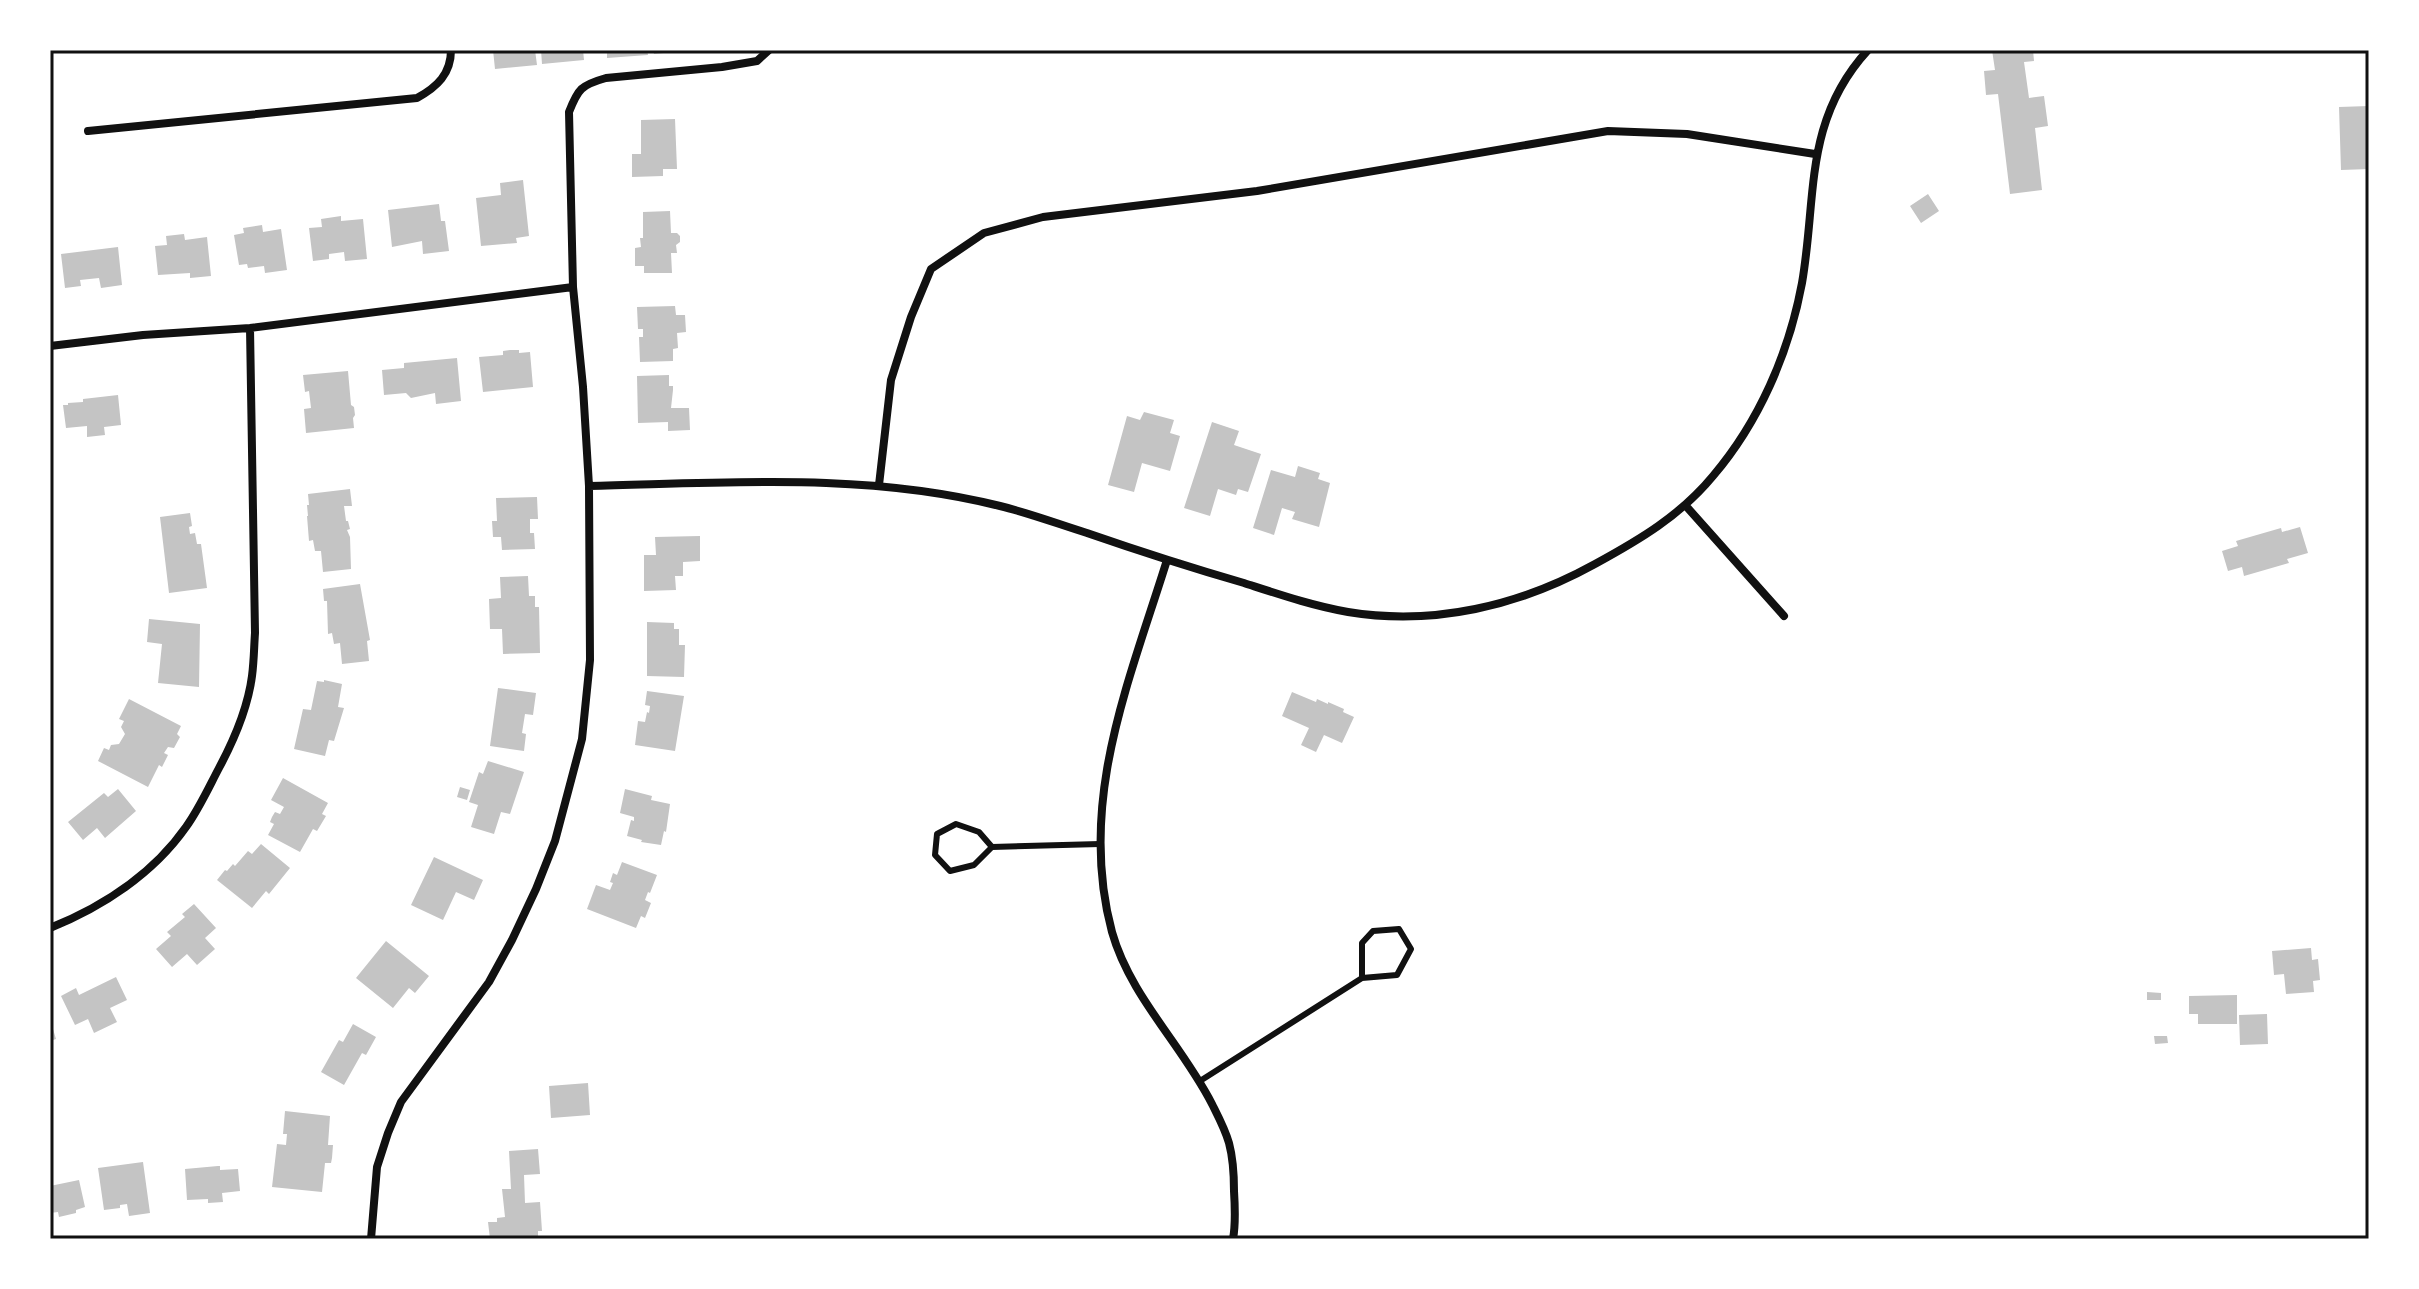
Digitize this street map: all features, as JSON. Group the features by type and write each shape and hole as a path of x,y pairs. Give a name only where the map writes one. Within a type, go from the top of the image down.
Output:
{"street":[{"path":"88,131 417,98 435,88 445,73 451,50"},
{"path":"371,1239 377,1167 401,1102 489,982 512,940 555,841 582,739 590,660 589,486 573,287 569,112 576,93 590,82 757,61 769,50"},
{"path":"589,486 729,482 879,485 1001,506 1167,560 1320,606 1350,612 1414,616 1454,614 1537,593 1618,552 1658,528 1686,506 1713,477 1757,413 1794,321 1802,282 1815,154 1826,118 1843,85 1868,50"},
{"path":"879,485 891,380 911,317 931,269 984,233 1043,217 1257,191 1608,131 1687,134 1815,154"},
{"path":"50,346 143,335 250,328 573,287"},
{"path":"50,928 83,915 124,890 186,828 240,722 252,678 255,633 250,328"},
{"path":"1686,506 1784,616"},
{"path":"1167,560 1107,758 1100,811 1100,844 1107,912 1123,961 1133,982 1200,1081 1229,1141 1234,1183 1233,1239"}],"lane":[{"path":"992,847 979,832 956,824 937,834 935,855 950,871 974,865 992,847 1100,844"},
{"path":"1200,1081 1362,978 1397,975 1411,949 1399,929 1373,931 1362,943 1362,978"}],"building":[{"path":"493,50 535,50 537,65 495,69"},
{"path":"541,50 583,50 584,60 542,64"},
{"path":"607,50 647,50 648,55 607,58"},
{"path":"653,50 673,50 673,52 654,54"},
{"path":"1992,50 2033,50 2034,61 2024,62 2029,98 2044,96 2048,126 2035,128 2042,190 2010,194 1998,94 1986,95 1984,71 1995,70"},
{"path":"2369,106 2369,169 2341,170 2339,107"},
{"path":"675,119 677,169 663,169 663,176 632,177 632,154 641,154 641,120"},
{"path":"523,180 529,236 516,238 517,243 481,246 476,198 501,195 500,183"},
{"path":"1928,194 1939,211 1921,223 1910,206"},
{"path":"439,204 449,251 423,254 422,241 392,247 388,210"},
{"path":"670,211 671,233 680,236 677,253 671,253 672,273 644,273 644,266 635,266 635,248 641,247 640,238 643,238 643,212"},
{"path":"341,216 341,221 363,219 367,259 345,261 344,252 329,254 329,259 313,261 309,228 322,227 321,219"},
{"path":"262,225 263,232 281,229 287,270 265,273 264,266 248,268 247,264 239,265 234,235 244,233 243,228"},
{"path":"184,234 185,240 207,237 211,276 190,278 190,273 158,275 155,246 167,245 166,236"},
{"path":"118,247 122,285 101,288 99,278 80,280 81,286 65,288 61,254"},
{"path":"675,306 676,315 685,315 686,332 677,333 678,348 673,349 673,361 640,362 639,337 643,337 643,329 638,329 637,307"},
{"path":"519,350 519,353 530,352 533,387 483,392 479,357"},
{"path":"457,358 461,401 436,404 435,393 411,398 406,393 384,395 382,370 404,368 404,363"},
{"path":"348,371 354,428 306,433 304,409 311,408 303,375"},
{"path":"669,375 669,386 673,386 671,408 689,408 690,430 668,431 668,422 638,423 637,376"},
{"path":"118,395 121,425 104,427 105,435 87,437 87,426 66,428 63,405"},
{"path":"1144,412 1174,420 1170,433 1180,436 1170,471 1142,463 1134,492 1108,485 1127,416 1140,420"},
{"path":"1212,422 1239,431 1234,445 1261,454 1248,492 1238,489 1236,495 1218,489 1210,516 1184,508"},
{"path":"1298,466 1320,473 1318,479 1330,483 1319,527 1292,519 1295,512 1282,508 1274,535 1253,528 1271,470 1295,477"},
{"path":"350,489 352,506 344,506 350,529 347,530 351,569 323,572 321,551 315,551 313,540 309,541 308,494"},
{"path":"537,497 538,519 530,519 535,549 502,550 501,537 493,537 492,521 497,521 496,498"},
{"path":"190,513 190,534 195,533 197,544 201,544 207,588 169,593 160,517"},
{"path":"2300,527 2308,553 2287,559 2289,563 2244,576 2242,567 2228,571 2222,551 2238,546 2236,541 2281,528 2282,532"},
{"path":"700,536 700,561 683,562 683,576 675,576 676,590 644,591 644,555 656,555 655,537"},
{"path":"528,576 529,596 535,596 535,607 539,607 540,653 503,654 502,629 490,629 489,599 501,598 500,577"},
{"path":"360,584 370,640 367,641 369,661 342,664 340,643 334,644 332,633 328,634 327,601 324,601 323,589"},
{"path":"149,619 200,624 199,687 158,683 162,644 147,642"},
{"path":"647,622 674,623 674,629 679,629 679,645 685,645 684,677 647,676"},
{"path":"317,681 342,684 338,707 344,708 334,741 329,740 325,756 294,749 303,709 311,710"},
{"path":"498,688 536,693 533,715 525,714 522,733 526,734 524,751 490,746"},
{"path":"647,691 684,696 675,751 635,745 638,721 645,722 649,713 650,706 645,705"},
{"path":"1292,692 1316,702 1317,699 1328,702 1354,717 1342,743 1324,735 1316,752 1301,745 1309,728 1282,716"},
{"path":"129,699 181,726 177,734 180,737 174,748 168,747 164,753 168,755 148,787 98,761 104,748 109,750 111,745 119,744 125,734 121,727 124,721 119,719"},
{"path":"488,761 524,772 510,814 501,812 494,834 471,827 478,805 469,802 479,772 483,774"},
{"path":"283,778 328,803 322,814 326,816 317,831 313,829 300,852 268,835 274,824 270,822 272,817 275,812 280,814 284,807 271,800"},
{"path":"460,787 470,790 467,800 457,797"},
{"path":"118,789 136,811 105,838 97,828 83,840 68,822 104,793 108,797"},
{"path":"625,789 670,804 661,845 627,836 634,817 620,813"},
{"path":"261,844 290,868 269,894 266,891 252,908 217,880 248,851 252,854"},
{"path":"434,857 483,880 474,900 456,892 443,920 411,905"},
{"path":"622,862 657,875 645,900 651,903 645,918 641,916 636,928 587,909 596,885 610,890 613,873 617,875"},
{"path":"194,904 216,928 205,938 215,949 197,965 187,954 172,967 156,949 171,936 167,932 185,917 182,914"},
{"path":"386,941 429,976 415,993 409,988 393,1008 356,978"},
{"path":"2311,948 2312,960 2318,959 2320,980 2313,981 2314,992 2286,994 2284,974 2274,975 2272,951"},
{"path":"116,977 127,1000 110,1008 117,1022 94,1033 88,1019 75,1025 61,996 76,988 79,995"},
{"path":"2147,992 2161,993 2161,1000 2147,1000"},
{"path":"2237,995 2237,1024 2198,1024 2198,1014 2189,1014 2189,996"},
{"path":"2267,1014 2268,1044 2240,1045 2239,1015"},
{"path":"50,1019 56,1039 50,1041"},
{"path":"353,1024 376,1037 366,1055 362,1053 344,1085 321,1072 339,1040 343,1042"},
{"path":"2154,1036 2167,1036 2168,1043 2155,1044"},
{"path":"588,1083 590,1115 551,1118 549,1086"},
{"path":"285,1111 330,1116 328,1145 333,1145 332,1158 331,1163 325,1163 322,1192 272,1187 277,1144 286,1145 287,1134 283,1134"},
{"path":"538,1149 540,1174 524,1175 525,1203 540,1202 542,1231 538,1231 538,1239 490,1239 488,1222 497,1222 497,1218 505,1217 502,1189 511,1189 509,1151"},
{"path":"143,1162 150,1213 129,1216 127,1204 104,1210 98,1168"},
{"path":"220,1166 220,1170 238,1169 240,1191 222,1193 223,1202 187,1200 185,1169"},
{"path":"79,1180 85,1207 59,1217 58,1212 50,1213 50,1186"}]}
